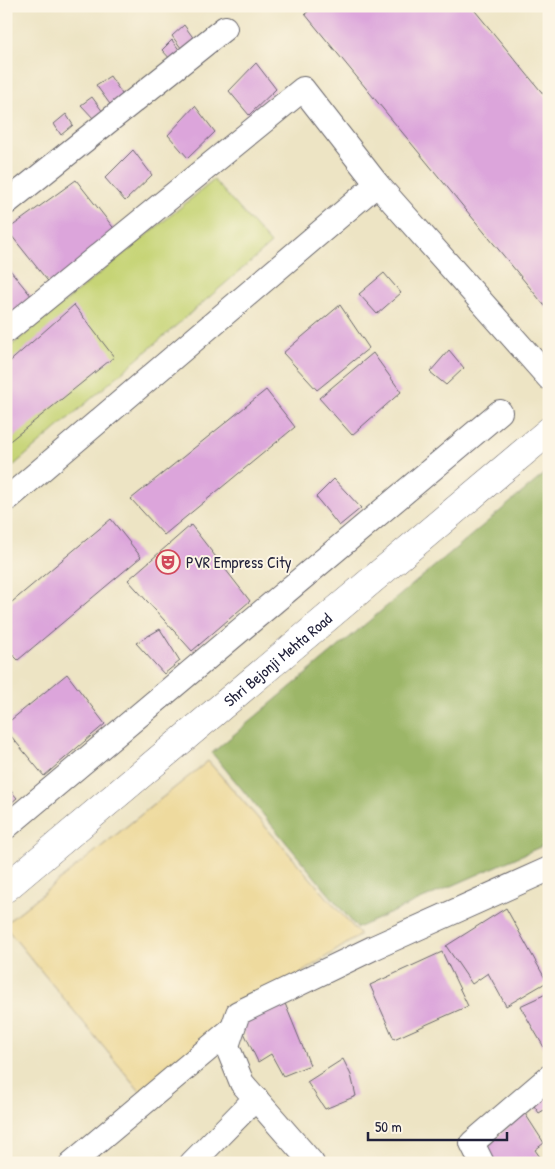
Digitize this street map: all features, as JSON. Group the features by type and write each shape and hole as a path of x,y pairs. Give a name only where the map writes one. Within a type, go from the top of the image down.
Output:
{"main road":[{"name":"Shri Bejonji Mehta Road","path":"6,888 549,431"}],"street":[{"path":"6,202 225,28"},
{"path":"6,331 303,89 377,184 549,378"},
{"path":"6,500 377,184"},
{"path":"6,827 500,412"},
{"path":"312,1163 242,1083 227,1046 238,1013 373,948 549,869"},
{"path":"72,1163 232,1030"},
{"path":"482,1163 472,1143 549,1077"},
{"path":"192,1163 256,1098"}],"green space":[{"path":"214,180 271,244 6,472 6,350"},
{"path":"549,470 549,843 357,928 212,753"}],"sand":[{"path":"208,761 360,935 222,1024 147,1100 6,928 6,923"}],"building":[{"path":"315,6 471,6 549,101 549,311 305,14"},
{"path":"184,25 197,43 185,53 172,36"},
{"path":"172,40 183,55 173,62 162,50"},
{"path":"256,63 276,89 249,115 229,91"},
{"path":"110,76 124,97 112,107 96,85"},
{"path":"92,97 103,112 95,120 81,105"},
{"path":"195,106 215,132 188,158 168,135"},
{"path":"66,114 73,125 61,135 54,124"},
{"path":"133,150 152,175 125,201 105,178"},
{"path":"76,180 116,231 51,285 7,230"},
{"path":"6,265 32,297 6,319"},
{"path":"384,273 401,293 377,314 359,294"},
{"path":"74,305 114,357 6,444 6,365"},
{"path":"340,305 369,348 317,390 283,353"},
{"path":"449,350 464,368 446,385 430,372"},
{"path":"373,353 401,392 352,435 319,398"},
{"path":"266,390 295,427 164,535 131,499"},
{"path":"334,479 361,508 339,526 316,497"},
{"path":"111,519 141,557 18,660 6,648 6,607"},
{"path":"191,525 250,601 192,651 128,580"},
{"path":"160,629 180,661 164,674 136,643"},
{"path":"67,674 105,724 44,776 6,730 6,724"},
{"path":"6,785 17,798 6,807"},
{"path":"506,908 547,982 506,1006 488,973 472,984 446,946"},
{"path":"442,952 468,1006 394,1039 370,985"},
{"path":"546,994 549,998 549,1056 520,1006"},
{"path":"284,1001 310,1065 283,1076 271,1054 258,1062 239,1022"},
{"path":"343,1059 351,1075 356,1096 325,1109 307,1082"},
{"path":"549,1089 549,1107 539,1113 532,1103"},
{"path":"524,1112 544,1143 535,1150 540,1157 533,1163 495,1163 485,1149"}],"place":[{"name":"PVR Empress City","path":"168,562"}]}
